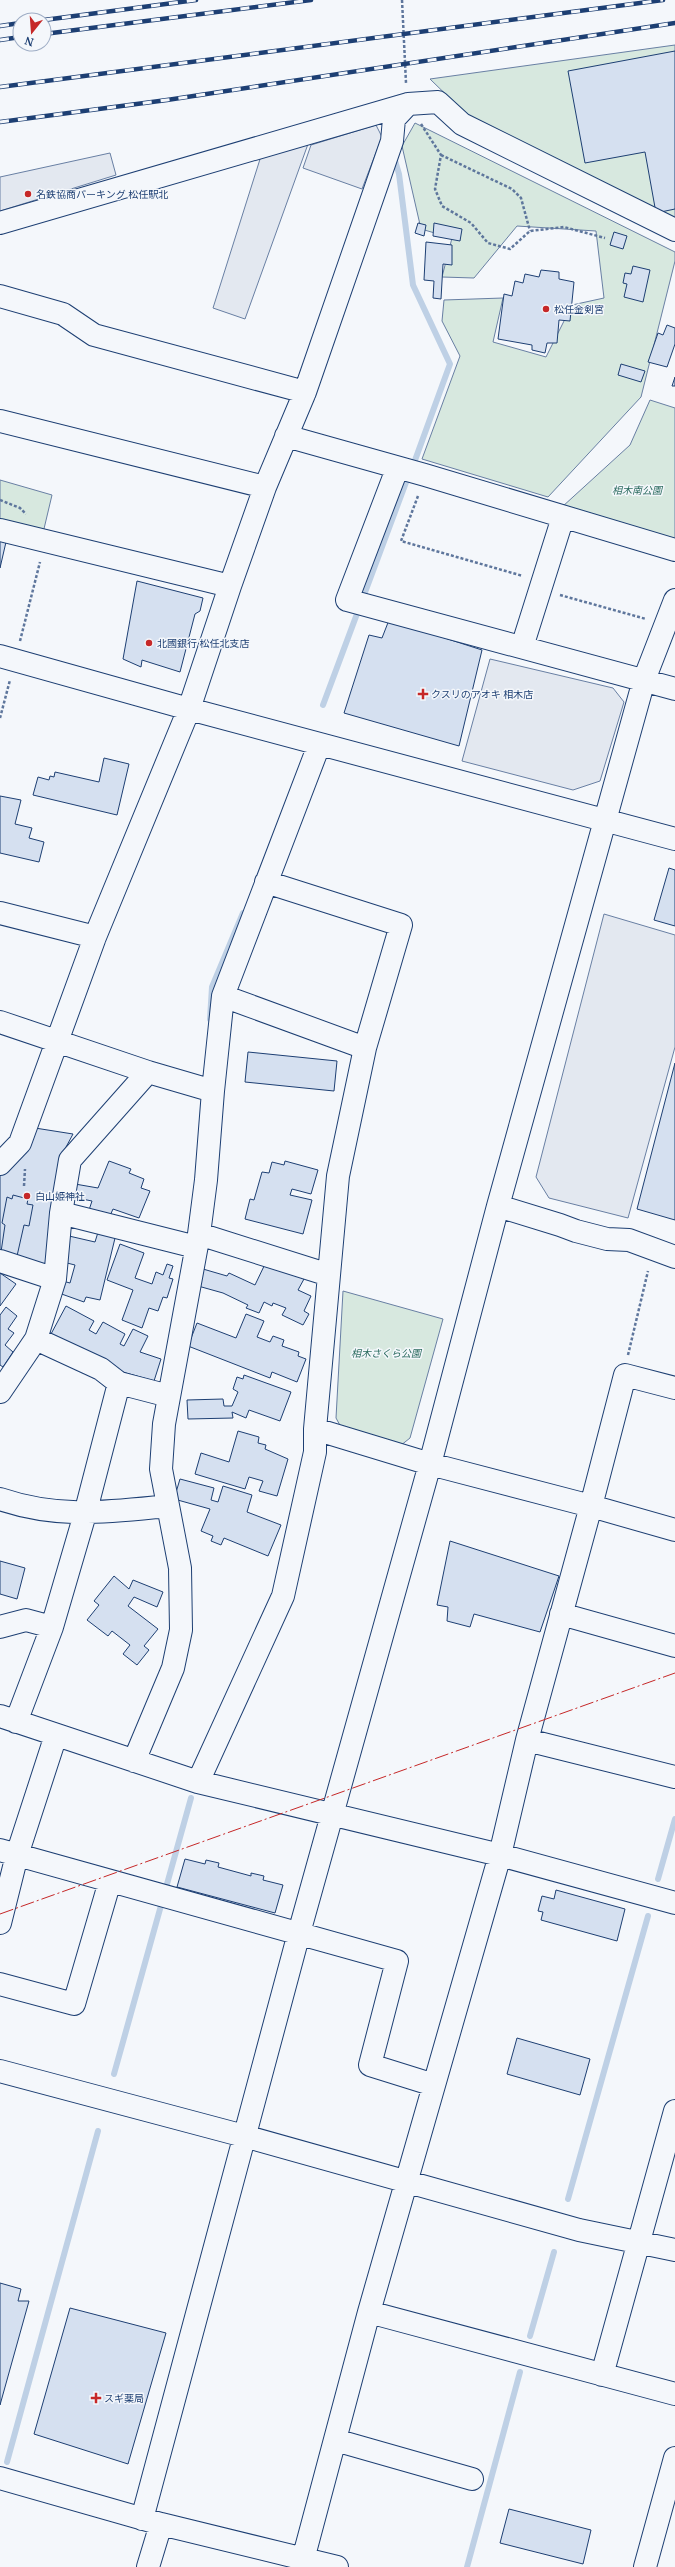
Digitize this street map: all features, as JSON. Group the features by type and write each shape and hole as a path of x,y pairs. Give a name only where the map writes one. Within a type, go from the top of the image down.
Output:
{"street":[{"path":"0,223 408,104 438,102 462,124 675,230"},
{"path":"0,1164 20,1143 95,937 189,709 230,586 266,487 305,392 392,141 394,119 408,104"},
{"path":"0,296 63,314 94,336 305,392"},
{"path":"0,421 266,487"},
{"path":"286,436 397,469 425,475 675,550"},
{"path":"397,469 347,600 675,689"},
{"path":"522,647 563,517"},
{"path":"0,530 230,586"},
{"path":"148,2567 151,2521 244,2136 430,1464 498,1206 644,680 675,600"},
{"path":"11,652 189,709 675,839"},
{"path":"134,1761 174,1668 181,1630 180,1568 161,1469 164,1424 198,1240 206,1180 213,1091 223,996 319,745"},
{"path":"198,1782 283,1596 315,1452 315,1429 338,1176 365,1048 401,925 266,882"},
{"path":"0,913 95,937"},
{"path":"223,996 365,1048"},
{"path":"0,1022 148,1072 213,1091"},
{"path":"0,1392 36,1339 55,1279 61,1213 70,1160 148,1072"},
{"path":"498,1206 560,1225 576,1232 607,1239 629,1240 654,1247 675,1257"},
{"path":"61,1213 198,1240 329,1275"},
{"path":"0,1261 55,1279"},
{"path":"36,1339 101,1369 119,1383 169,1396"},
{"path":"303,2563 369,2312 500,1855 527,1740 625,1376 675,1388"},
{"path":"119,1383 85,1514 52,1627 8,1719 198,1782 500,1855 675,1904"},
{"path":"315,1429 430,1464 591,1506 675,1530"},
{"path":"0,1499 29,1509 85,1514 168,1506"},
{"path":"562,1614 675,1646"},
{"path":"0,1627 26,1620 52,1627"},
{"path":"0,1923 9,1853 56,1735"},
{"path":"527,1740 675,1777"},
{"path":"9,1853 397,1961 370,2065 434,2085"},
{"path":"0,1984 74,2004 110,1881"},
{"path":"0,2072 244,2136 579,2230 675,2250"},
{"path":"602,2375 675,2111"},
{"path":"369,2312 675,2394"},
{"path":"335,2440 472,2479"},
{"path":"645,2567 675,2458"},
{"path":"0,2478 303,2563 336,2567"}],"path":[{"path":"402,0 408,104 441,155 512,189 520,198 530,231"},
{"path":"441,155 435,189 442,206 471,223 488,243 510,249 530,231 564,227 605,238"},
{"path":"425,475 401,541 666,624"},
{"path":"0,500 20,508 31,518"},
{"path":"0,718 11,652 46,541"},
{"path":"625,1376 627,1359 654,1247"}],"green space":[{"path":"675,45 675,220 467,115 430,79"},
{"path":"415,123 675,252 675,261 641,397 548,497 422,459 460,356 442,321 444,300 503,298 493,342 546,357 572,305 604,298 596,231 517,226 474,278 442,277 452,238 421,229 402,146"},
{"name":"相木南公園","path":"650,400 675,408 675,541 562,507 630,445"},
{"path":"0,480 52,495 43,533 0,522"},
{"name":"相木さくら公園","path":"343,1291 443,1319 410,1438 400,1446 342,1429 336,1418"}],"shaded area":[{"path":"376,125 382,137 362,189 303,168 311,145"},
{"path":"308,144 245,319 213,308 261,156"},
{"name":"名鉄協商パーキング 松任駅北","path":"110,153 116,175 0,211 0,177"},
{"path":"490,659 613,688 624,702 600,781 573,790 462,761"},
{"path":"604,914 675,935 675,1047 628,1218 549,1198 536,1177"}],"building":[{"path":"675,51 675,209 656,213 645,152 585,163 568,71"},
{"path":"418,223 426,225 424,236 415,233"},
{"path":"434,223 462,229 460,241 433,236"},
{"path":"614,232 627,236 623,249 610,245"},
{"path":"426,242 452,245 452,265 443,264 441,299 433,298 434,281 424,280"},
{"path":"633,266 650,270 643,302 624,297 627,284 623,283 625,273 631,274"},
{"path":"541,270 559,272 559,279 574,282 570,321 559,320 557,343 547,343 545,353 532,350 532,345 498,339 504,294 512,296 515,281 523,283 525,274 539,277"},
{"path":"667,325 675,328 675,344 667,367 648,362 658,333 663,335"},
{"path":"621,364 645,371 641,382 618,375"},
{"path":"675,377 675,386 672,386"},
{"path":"0,541 6,542 0,568"},
{"path":"137,581 203,598 200,611 195,614 180,672 142,660 141,667 123,659"},
{"path":"389,620 482,650 459,746 344,713 369,635 382,638"},
{"path":"104,758 129,764 117,815 33,795 38,777 49,780 50,776 54,777 55,772 99,782"},
{"path":"0,796 21,800 15,824 32,828 29,838 44,842 39,862 0,853"},
{"path":"669,868 675,870 675,926 654,920"},
{"path":"248,1052 337,1061 334,1091 245,1082"},
{"path":"675,1063 675,1220 637,1209"},
{"name":"白山姫神社","path":"35,1128 73,1134 65,1149 50,1216 47,1269 0,1255 0,1176 24,1151"},
{"path":"109,1161 131,1169 129,1173 144,1179 141,1188 150,1191 139,1218 113,1209 109,1218 89,1210 92,1201 72,1197 75,1184 98,1188"},
{"path":"285,1161 318,1170 311,1194 292,1189 290,1195 312,1200 303,1234 245,1219 250,1199 254,1200 262,1172 269,1173 272,1162 284,1165"},
{"path":"13,1195 28,1199 27,1204 33,1205 29,1226 24,1225 17,1256 1,1252 5,1225 2,1223 7,1197 12,1199"},
{"path":"99,1229 116,1234 100,1300 86,1297 84,1302 56,1292 59,1280 70,1283 75,1265 63,1262 69,1236 95,1242"},
{"path":"120,1244 144,1253 135,1278 152,1284 156,1272 163,1275 167,1264 173,1266 169,1278 173,1279 167,1298 163,1297 158,1311 149,1308 142,1328 122,1320 133,1290 107,1280"},
{"path":"266,1262 304,1279 298,1290 311,1296 304,1311 309,1314 303,1325 282,1315 286,1308 273,1303 272,1306 264,1302 259,1313 246,1308 248,1305 223,1293 198,1286 203,1269 227,1276 229,1273 255,1285"},
{"path":"0,1273 16,1284 0,1306"},
{"path":"66,1306 94,1321 89,1330 96,1334 103,1322 125,1334 120,1344 124,1346 133,1329 148,1336 140,1352 161,1359 154,1381 123,1372 51,1334"},
{"path":"6,1307 17,1316 8,1329 14,1333 5,1345 13,1352 3,1367 0,1365 0,1315"},
{"path":"246,1314 264,1321 257,1337 270,1342 273,1336 284,1340 282,1346 299,1352 298,1356 306,1359 297,1382 272,1372 270,1378 188,1346 197,1323 236,1338"},
{"path":"244,1375 291,1392 280,1421 249,1410 246,1418 232,1412 233,1418 188,1419 187,1400 223,1399 224,1406 232,1406 238,1392 233,1389 237,1377 243,1379"},
{"path":"238,1431 259,1437 258,1443 266,1445 265,1449 288,1459 277,1496 259,1491 263,1481 249,1477 245,1489 195,1474 201,1453 229,1462"},
{"path":"180,1479 214,1488 211,1500 218,1502 223,1486 252,1495 247,1512 281,1525 268,1556 224,1538 221,1545 211,1541 213,1536 201,1531 210,1509 174,1499"},
{"path":"450,1541 559,1576 540,1632 474,1614 470,1627 447,1621 448,1607 437,1605"},
{"path":"0,1561 25,1568 17,1599 0,1594"},
{"path":"114,1576 129,1589 133,1580 163,1592 157,1607 134,1597 128,1606 158,1629 144,1646 149,1650 137,1665 123,1654 130,1645 112,1631 108,1636 87,1620 99,1605 94,1601"},
{"path":"185,1859 205,1864 206,1860 219,1863 218,1867 251,1876 251,1873 264,1876 263,1880 283,1885 275,1913 177,1887"},
{"path":"556,1890 625,1909 617,1941 541,1920 543,1912 538,1911 542,1896 554,1899"},
{"path":"517,2038 590,2059 580,2095 507,2074"},
{"path":"0,2283 21,2289 18,2301 29,2301 0,2405"},
{"path":"70,2308 166,2333 128,2464 34,2434"},
{"path":"509,2509 591,2530 583,2564 500,2543"}],"waterway":[{"path":"394,157 399,174 413,285 450,364 414,463"},
{"path":"323,705 408,477"},
{"path":"210,1019 212,987 243,913"},
{"path":"114,2074 191,1798"},
{"path":"658,1879 675,1819"},
{"path":"568,2199 648,1916"},
{"path":"7,2462 98,2131"},
{"path":"530,2336 554,2252"},
{"path":"467,2567 520,2372"}],"railway":[{"path":"52,19 196,0"},
{"path":"52,33 311,0"},
{"path":"0,87 663,0"},
{"path":"0,122 167,100 675,23"},
{"path":"0,26 12,24"},
{"path":"0,40 12,38"}],"power":[{"path":"0,1914 675,1673"}],"place":[{"name":"名鉄協商パーキング 松任駅北","path":"28,194"},
{"name":"松任金剣宮","path":"546,309"},
{"name":"北國銀行 松任北支店","path":"149,643"},
{"name":"クスリのアオキ 相木店","path":"423,694"},
{"name":"白山姫神社","path":"27,1196"},
{"name":"スギ薬局","path":"96,2398"}]}
